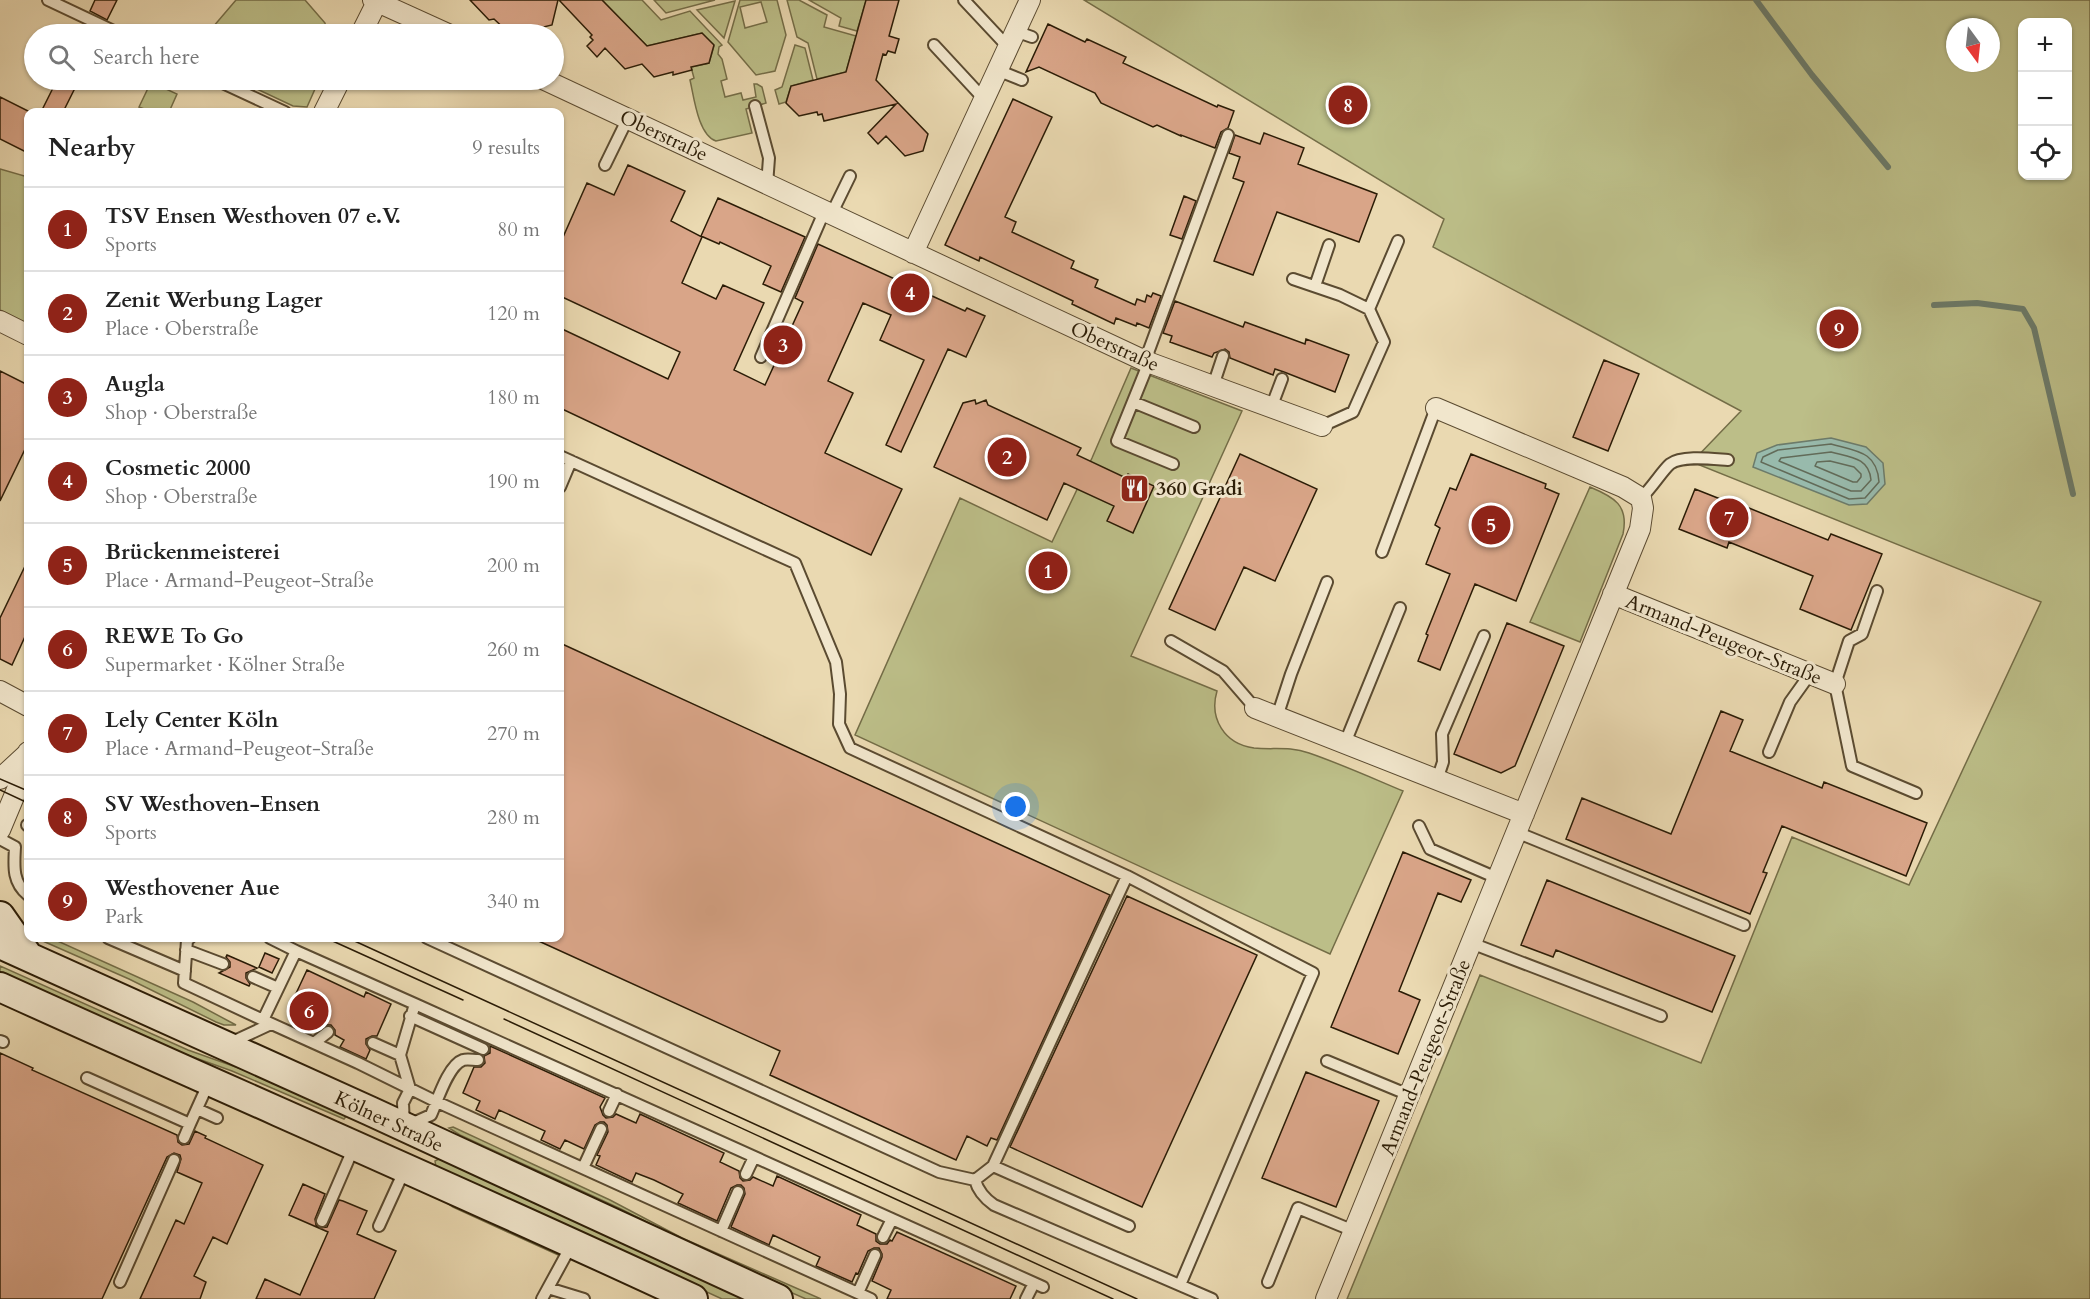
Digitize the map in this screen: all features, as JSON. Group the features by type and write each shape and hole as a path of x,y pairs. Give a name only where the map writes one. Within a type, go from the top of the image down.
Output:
{"main road":[{"path":"0,916 30,958"},
{"name":"Kölner Straße","path":"0,944 778,1299"},
{"name":"Kölner Straße","path":"0,987 209,1082 355,1144 693,1299"},
{"path":"397,1163 404,1127"}],"street":[{"path":"913,253 997,70 1018,38 1030,0"},
{"path":"366,24 376,1 426,24"},
{"name":"Oberstraße","path":"564,89 1147,362 1322,426"},
{"path":"326,108 335,90"},
{"path":"0,321 24,334"},
{"path":"1436,408 1623,487 1641,498"},
{"name":"Armand-Peugeot-Straße","path":"1326,1299 1640,529 1643,508 1641,498"},
{"name":"Armand-Peugeot-Straße","path":"1613,594 1835,684"},
{"path":"0,692 24,704"},
{"path":"1255,708 1437,780 1520,823"},
{"path":"0,779 24,757"},
{"path":"0,830 24,767"}],"lane":[{"path":"48,0 99,24"},
{"path":"964,0 1018,38"},
{"path":"933,45 984,99"},
{"path":"997,70 1022,80"},
{"path":"233,90 263,107"},
{"path":"755,106 769,158 767,185"},
{"path":"605,165 628,118"},
{"path":"1173,464 1117,441 1134,402 1228,135"},
{"path":"761,357 827,213 850,176"},
{"path":"1369,309 1398,241"},
{"path":"1315,286 1329,245"},
{"path":"1293,279 1340,295 1369,309 1384,342 1353,412 1322,426"},
{"path":"1213,386 1223,356"},
{"path":"1271,408 1282,379"},
{"path":"1134,402 1194,427"},
{"path":"1382,552 1436,408"},
{"path":"564,458 795,563 836,662 840,694 839,724 850,748 1127,876 1313,973 1180,1285"},
{"path":"1641,498 1670,464 1682,460 1728,460"},
{"path":"564,478 571,461"},
{"path":"1277,717 1291,674 1328,582"},
{"path":"1877,591 1862,633 1849,641 1835,684 1852,766 1916,793"},
{"path":"1345,743 1400,608"},
{"path":"1437,780 1443,762 1443,734 1484,636"},
{"path":"1171,641 1223,671 1255,708"},
{"path":"1769,752 1790,702 1810,674"},
{"path":"1520,823 1744,925"},
{"path":"1419,826 1430,849 1497,878"},
{"path":"0,839 15,847 14,868 19,888 24,892"},
{"path":"975,1180 993,1166 1127,876"},
{"path":"117,942 185,971"},
{"path":"187,942 184,983 437,1102 871,1299"},
{"path":"278,942 1038,1285 1026,1299"},
{"path":"436,942 939,1172 975,1180"},
{"path":"1471,943 1661,1016"},
{"path":"186,950 223,964"},
{"path":"223,1046 267,1022 278,988 296,951"},
{"path":"253,977 278,988"},
{"path":"415,1004 400,1055 410,1089 403,1103 404,1127 431,1115 451,1069 462,1060 477,1060"},
{"path":"410,1016 483,1049"},
{"path":"314,1043 328,1032"},
{"path":"374,1043 400,1055"},
{"path":"1327,1061 1409,1095"},
{"path":"87,1078 190,1124"},
{"path":"184,1138 209,1082"},
{"path":"609,1112 617,1094"},
{"path":"197,1109 217,1118"},
{"path":"583,1168 601,1129"},
{"path":"322,1221 355,1144"},
{"path":"746,1174 754,1156"},
{"path":"120,1282 174,1160"},
{"path":"379,1226 397,1163"},
{"path":"993,1166 1128,1226"},
{"path":"975,1180 984,1198 994,1205 1212,1299"},
{"path":"721,1231 738,1192"},
{"path":"1268,1282 1298,1208 1354,1231"},
{"path":"883,1237 892,1219"},
{"path":"542,1299 573,1243"},
{"path":"858,1293 875,1255"},
{"path":"548,1288 584,1299"}],"green space":[{"path":"236,0 305,0 325,24 216,24"},
{"path":"602,0 642,0 661,20 690,11 722,45 719,47 718,54 722,59 727,79 721,81 725,97 741,93 743,100 756,97 754,84 762,87 766,103 746,109 752,133 716,141 710,137 701,124 690,80 694,78 691,67 709,63 714,46 702,33 647,46"},
{"path":"654,0 715,0 666,13"},
{"path":"740,0 777,0 786,35 775,71 756,75 728,42","holes":["761,2 767,22 745,28 740,7"]},
{"path":"787,0 799,0 827,15 824,27 856,36 846,72 817,79 808,43 797,37"},
{"path":"809,0 868,0 857,31 839,26 841,18"},
{"path":"1084,0 2090,0 2090,1299 1347,1299 1480,975 1701,1063 1792,837 1909,885 2041,602 1692,462 1741,411 1433,247 1444,219"},
{"path":"735,1 724,38 697,10"},
{"path":"795,45 805,48 813,80 791,86 786,102 779,104 775,90 782,87"},
{"path":"147,90 168,90 177,94 171,108 139,107"},
{"path":"259,90 315,90 307,107 293,106"},
{"path":"0,169 24,176 24,322 0,310"},
{"path":"1131,368 1242,411 1131,656 1217,691 1215,711 1217,720 1227,735 1243,746 1302,751 1345,766 1403,791 1330,954 855,735 960,498 1052,542"},
{"path":"1590,487 1606,494 1618,503 1624,516 1624,524 1623,534 1580,642 1530,622"},
{"path":"45,942 60,942 193,1002 236,1025 216,1022 129,979"},
{"path":"0,966 188,1050 272,1080 347,1115 344,1119 232,1071 162,1046 0,972"},
{"path":"453,1127 610,1200 682,1238 821,1299 806,1299 692,1249 621,1209 449,1128"},
{"path":"439,1159 753,1299 722,1299 436,1167 435,1161"},
{"path":"450,1198 559,1248 558,1255 453,1207 447,1203"}],"water":[{"path":"1831,438 1866,447 1883,463 1885,484 1867,504 1849,505 1753,467 1757,453 1777,445"}],"building":[{"path":"95,0 117,0 107,20 90,11"},
{"path":"470,0 558,0 552,24 499,24 494,19 489,20"},
{"path":"559,0 602,0 647,46 702,33 714,45 709,63 691,67 692,70 673,75 673,72 654,77 642,64 625,69 605,48 597,57 587,46 593,40 590,37 592,35"},
{"path":"866,0 899,0 889,36 899,39 895,53 888,51 886,55 883,54 876,80 928,134 923,151 905,156 886,136 878,144 868,133 896,104 824,121 822,114 818,115 817,112 799,116 786,103 791,86 846,72"},
{"path":"1048,24 1085,42 1087,39 1126,57 1123,63 1217,107 1218,105 1234,111 1228,128 1221,132 1215,148 1157,125 1153,127 1101,103 1095,93 1039,67 1026,72"},
{"path":"52,90 74,90 65,108 43,108"},
{"path":"0,97 24,109 24,151 0,139"},
{"path":"1013,99 1052,117 1005,217 1016,222 1012,232 1074,261 1071,268 1098,280 1095,287 1135,305 1137,299 1145,302 1147,295 1151,297 1153,293 1161,296 1149,328 1137,323 1136,326 1116,318 1114,324 1072,304 1073,301 980,257 979,261 945,245"},
{"path":"1264,133 1304,148 1298,164 1377,194 1359,242 1277,212 1253,275 1214,261 1244,182 1233,178 1240,157 1229,153 1235,135 1260,144"},
{"path":"628,165 685,191 671,221 702,237 682,283 716,299 723,285 764,303 734,370 765,385 803,302 795,298 818,244 965,311 967,308 985,316 966,357 948,349 901,452 886,445 924,360 880,340 891,315 863,303 828,381 853,393 825,453 902,489 871,555 564,410 564,330 668,379 680,352 564,298 564,235 587,183 614,195"},
{"path":"1184,196 1196,201 1182,239 1170,235"},
{"path":"718,198 805,237 781,292 763,284 771,266 720,242 719,244 701,236"},
{"path":"1175,301 1243,327 1245,322 1305,344 1306,339 1349,355 1335,392 1275,369 1273,375 1230,358 1229,352 1225,349 1214,353 1212,357 1170,342 1172,336 1163,333"},
{"path":"1604,360 1639,374 1608,451 1573,437"},
{"path":"0,371 24,383 24,451 0,501"},
{"path":"975,400 976,404 986,400 988,405 1081,448 1077,455 1126,478 1128,474 1154,486 1133,533 1107,521 1114,506 1064,483 1047,520 934,467 963,403"},
{"path":"1240,454 1317,489 1275,581 1244,567 1215,630 1169,609"},
{"path":"1471,454 1546,484 1545,488 1559,494 1516,601 1475,584 1440,670 1418,661 1428,635 1426,634 1450,574 1426,564 1440,528 1435,525 1450,488 1456,490"},
{"path":"1695,489 1828,540 1831,534 1882,554 1851,630 1800,609 1813,576 1729,542 1727,548 1679,529"},
{"path":"24,568 24,639 12,665 0,659 0,618"},
{"path":"1507,623 1564,646 1515,766 1501,773 1454,754"},
{"path":"564,645 1110,895 997,1140 991,1138 987,1146 967,1136 956,1160 770,1075 780,1051 541,942 564,942"},
{"path":"1721,711 1743,720 1730,751 1822,788 1824,782 1927,823 1906,876 1782,826 1763,872 1767,873 1750,914 1566,839 1582,798 1671,834"},
{"path":"1403,852 1471,880 1461,902 1438,893 1399,991 1420,1000 1398,1054 1331,1027"},
{"path":"1547,880 1735,956 1712,1012 1556,950 1553,957 1521,945"},
{"path":"1127,896 1257,955 1142,1207 1010,1147"},
{"path":"265,953 279,959 272,973 259,967"},
{"path":"227,955 257,968 246,973 249,986 219,973 230,967"},
{"path":"307,970 364,997 366,992 391,1004 377,1036 366,1039 370,1050 366,1059 340,1047 344,1040 335,1035 335,1030 331,1025 320,1029 316,1027 319,1022 296,1011 299,1005 292,1002"},
{"path":"490,1046 605,1098 600,1107 606,1118 616,1114 636,1123 640,1114 724,1153 720,1162 739,1171 743,1181 753,1177 773,1186 777,1176 861,1215 857,1225 876,1234 876,1241 880,1244 892,1241 897,1232 1016,1286 1010,1299 887,1299 891,1290 872,1281 882,1257 879,1248 868,1251 852,1282 816,1266 820,1257 773,1235 769,1245 731,1227 745,1194 741,1185 731,1188 717,1221 678,1203 683,1194 654,1180 636,1173 632,1182 596,1165 600,1156 597,1155 608,1132 604,1122 595,1125 584,1149 565,1140 560,1149 541,1140 545,1131 499,1110 495,1119 476,1110 480,1101 463,1093 474,1067 481,1067 485,1063 484,1056 490,1053"},
{"path":"0,1053 33,1068 32,1070 177,1135 178,1142 182,1145 189,1144 195,1131 263,1165 227,1244 213,1237 194,1276 206,1282 200,1299 140,1299 176,1220 184,1224 202,1183 177,1172 181,1159 180,1155 174,1153 167,1157 102,1299 0,1299"},
{"path":"1306,1072 1379,1101 1336,1207 1262,1178"},
{"path":"303,1184 325,1194 315,1219 319,1228 327,1227 339,1200 343,1201 367,1211 357,1234 396,1251 374,1299 256,1299 265,1279 300,1295 328,1232 289,1215"}],"waterway":[{"path":"1756,0 1812,75 1888,167"},
{"path":"1934,305 1977,303 2023,309 2034,328 2073,494"}],"tram line":[{"path":"0,779 24,789"},
{"path":"0,790 24,801"},
{"path":"335,942 463,1000"},
{"path":"357,942 1137,1299"},
{"path":"504,1019 1113,1299"}],"place":[{"name":"SV Westhoven-Ensen","path":"1348,105"},
{"name":"Cosmetic 2000","path":"910,293"},
{"name":"Westhovener Aue","path":"1839,329"},
{"name":"Augla","path":"783,345"},
{"name":"Zenit Werbung Lager","path":"1007,457"},
{"name":"360 Gradi","path":"1135,488"},
{"name":"Lely Center Köln","path":"1729,518"},
{"name":"Brückenmeisterei","path":"1491,525"},
{"name":"TSV Ensen Westhoven 07 e.V.","path":"1048,571"},
{"name":"REWE To Go","path":"309,1011"}]}
